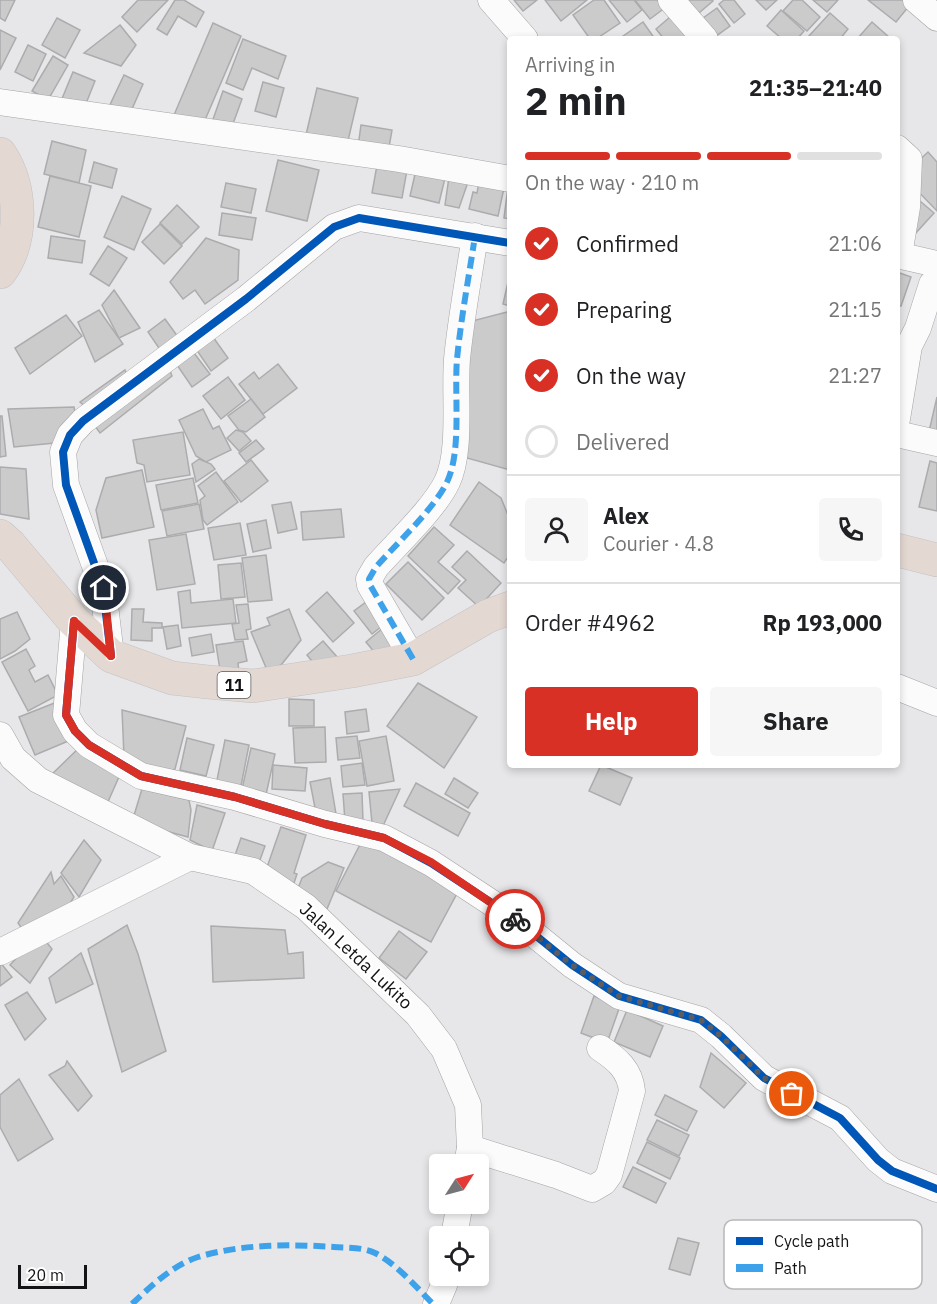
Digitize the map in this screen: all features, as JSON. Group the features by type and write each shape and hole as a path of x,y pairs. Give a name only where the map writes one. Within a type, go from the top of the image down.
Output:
{"highway":[{"path":"0,154 14,189 18,218 16,239 10,259 0,272"},
{"name":"11","path":"0,536 74,621 111,656 172,678 253,686 322,676 412,658 488,616 507,609"},
{"path":"900,551 937,560"}],"street":[{"path":"491,0 522,36"},
{"path":"671,0 702,36"},
{"path":"916,0 937,18"},
{"path":"0,102 399,159 507,178"},
{"path":"900,151 909,159 907,207 900,244"},
{"path":"111,656 104,588 66,485 63,452 70,435 83,421 246,299 334,227 359,218 507,242"},
{"path":"412,658 370,585 369,579 376,567 435,501 447,482 454,451 457,358 475,236"},
{"path":"900,256 934,274 928,330 909,346 900,401"},
{"path":"900,435 937,443"},
{"path":"74,621 66,715 75,731 89,745 141,776 235,797 325,824 384,838 431,862 513,917 572,965 619,996 701,1020 764,1078 840,1118 892,1171 937,1189"},
{"path":"900,688 937,703"},
{"name":"Jalan Letda Lukito","path":"0,735 13,758 38,780 190,857 253,872 306,907 418,1015 444,1049 468,1105 468,1154"},
{"path":"0,952 190,857"},
{"path":"489,1161 556,1175 591,1189 604,1182 609,1175 632,1091 631,1079 626,1069 600,1048"}],"building":[{"path":"0,0 15,0 5,21 0,18"},
{"path":"138,0 168,0 137,32 122,17"},
{"path":"175,0 184,0 204,12 196,27 178,16 167,35 157,29"},
{"path":"514,0 537,0 523,11"},
{"path":"545,0 587,0 561,21"},
{"path":"594,0 604,0 620,23 600,36 588,36 573,15"},
{"path":"609,0 634,0 642,10 627,22"},
{"path":"635,0 669,0 670,4 650,19"},
{"path":"678,0 712,0 713,1 693,18"},
{"path":"724,0 734,0 745,14 734,23 719,4"},
{"path":"756,0 777,0 766,10"},
{"path":"793,0 802,0 820,17 807,31 783,11"},
{"path":"813,0 838,0 827,12"},
{"path":"868,0 912,0 913,1 896,22"},
{"path":"717,8 730,26 716,36 709,36 696,23"},
{"path":"781,10 804,31 800,36 779,36 767,26"},
{"path":"677,11 698,36 662,36 656,29"},
{"path":"830,13 848,29 842,36 809,36"},
{"path":"57,18 80,30 65,58 42,45"},
{"path":"643,22 653,36 623,36"},
{"path":"872,22 888,36 860,36"},
{"path":"213,23 241,36 202,127 174,115"},
{"path":"120,25 136,45 121,66 84,53"},
{"path":"0,30 16,38 0,70"},
{"path":"243,39 286,56 278,79 252,68 243,90 226,83"},
{"path":"28,45 46,54 33,81 15,72"},
{"path":"53,56 68,65 48,100 32,91"},
{"path":"73,72 95,81 83,111 61,101"},
{"path":"124,75 143,84 128,118 108,109"},
{"path":"263,82 284,88 276,117 255,111"},
{"path":"317,88 358,98 346,149 305,139"},
{"path":"223,91 242,99 230,132 211,125"},
{"path":"361,125 392,130 388,153 358,147"},
{"path":"52,141 86,150 79,183 44,174"},
{"path":"928,152 937,162 937,211 912,185 915,164"},
{"path":"278,160 319,170 307,221 266,211"},
{"path":"94,162 117,169 112,188 89,182"},
{"path":"377,165 407,170 402,198 372,193"},
{"path":"416,170 445,178 439,203 410,196"},
{"path":"50,176 91,186 79,237 38,227"},
{"path":"449,177 468,182 459,208 445,205"},
{"path":"479,182 504,188 498,216 469,209 473,192 477,193"},
{"path":"226,183 256,189 251,213 221,207"},
{"path":"507,195 507,218 504,218"},
{"path":"122,196 151,209 134,250 104,237"},
{"path":"920,201 934,213 913,236 906,233"},
{"path":"177,205 199,227 182,244 160,223"},
{"path":"222,213 256,218 252,240 219,235"},
{"path":"160,224 182,246 164,264 142,242"},
{"path":"51,236 85,241 82,263 48,258"},
{"path":"206,238 239,250 238,280 205,304 195,290 183,299 170,282"},
{"path":"108,246 127,258 109,286 90,274"},
{"path":"900,273 911,277 900,306"},
{"path":"507,286 507,305 503,304"},
{"path":"114,290 140,328 119,338 102,305"},
{"path":"99,310 123,344 95,362 78,322"},
{"path":"507,312 507,469 467,458 461,409 472,321"},
{"path":"66,315 82,336 30,374 15,348"},
{"path":"165,319 181,341 163,354 148,332"},
{"path":"213,337 228,358 211,371 196,349"},
{"path":"194,353 210,374 192,387 177,365"},
{"path":"278,364 297,388 263,414 239,384 254,372 259,379"},
{"path":"169,368 172,376 100,433 92,422"},
{"path":"125,370 128,377 87,408 80,402"},
{"path":"228,377 245,400 221,419 203,396"},
{"path":"937,397 937,438 928,436"},
{"path":"251,399 265,417 246,432 239,430 228,416"},
{"path":"74,407 76,417 55,443 14,447 8,409"},
{"path":"203,409 213,429 219,426 231,450 206,462 196,456 179,420"},
{"path":"0,416 2,416 6,456 0,457"},
{"path":"236,430 243,432 251,441 239,451 227,438"},
{"path":"183,432 190,475 147,482 144,465 137,463 133,440"},
{"path":"256,440 264,449 246,462 239,453"},
{"path":"199,459 211,464 215,469 196,482 192,464"},
{"path":"251,460 268,481 241,502 224,481"},
{"path":"930,461 937,463 937,511 919,507"},
{"path":"0,467 26,469 29,519 0,514"},
{"path":"142,470 154,527 102,538 96,510 106,478"},
{"path":"216,472 238,502 207,525 203,520 200,500 205,496 198,486"},
{"path":"193,478 198,503 161,510 156,485"},
{"path":"479,482 501,498 507,513 507,558 504,563 450,525"},
{"path":"291,502 297,529 278,533 272,505"},
{"path":"199,504 204,529 167,536 162,511"},
{"path":"341,509 344,537 303,540 301,512"},
{"path":"266,520 271,548 253,552 247,524"},
{"path":"240,523 246,555 214,560 208,528"},
{"path":"434,527 454,545 438,562 460,581 448,594 408,556"},
{"path":"186,534 195,584 157,590 149,540"},
{"path":"467,551 501,583 479,607 458,588 466,580 452,567"},
{"path":"266,555 272,600 248,602 242,558"},
{"path":"408,562 444,598 422,620 386,584"},
{"path":"241,563 245,597 221,599 218,565"},
{"path":"190,590 191,603 233,599 236,623 182,628 178,592"},
{"path":"327,592 354,623 333,642 306,611"},
{"path":"370,599 387,622 372,634 354,611"},
{"path":"248,604 251,629 246,630 248,639 235,640 232,624 239,623 236,605"},
{"path":"132,609 144,609 143,622 162,623 162,628 152,628 152,641 131,640"},
{"path":"289,609 301,640 281,665 267,670 251,632 270,625 267,618"},
{"path":"17,612 30,639 0,659 0,619"},
{"path":"178,625 181,646 167,649 163,627"},
{"path":"383,628 397,645 380,659 366,642"},
{"path":"211,634 214,652 192,656 189,638"},
{"path":"243,641 247,661 238,663 239,673 221,676 216,645"},
{"path":"323,641 338,658 321,672 307,655"},
{"path":"26,649 35,666 29,670 35,682 48,675 58,695 28,711 2,662"},
{"path":"418,683 477,717 444,768 387,726"},
{"path":"289,699 314,700 314,726 289,726"},
{"path":"57,702 73,739 35,755 19,717"},
{"path":"366,709 369,731 347,734 345,712"},
{"path":"122,710 186,726 175,769 161,776 124,756"},
{"path":"325,727 326,762 295,763 293,728"},
{"path":"357,736 360,758 338,760 336,738"},
{"path":"386,736 394,781 367,786 359,741"},
{"path":"187,738 214,745 206,776 180,770"},
{"path":"225,740 249,745 240,791 216,785"},
{"path":"80,747 122,770 107,804 51,775"},
{"path":"251,748 275,754 265,799 241,794"},
{"path":"362,763 365,785 343,787 341,766"},
{"path":"273,765 307,768 305,791 272,789"},
{"path":"600,768 608,768 632,778 620,805 589,791"},
{"path":"330,778 336,814 317,818 310,782"},
{"path":"454,778 478,793 468,808 445,794"},
{"path":"416,783 470,813 458,836 404,806"},
{"path":"142,789 189,800 191,810 188,837 132,822"},
{"path":"400,789 382,828 372,823 369,792"},
{"path":"362,793 363,821 345,821 343,794"},
{"path":"197,805 225,813 212,851 190,840"},
{"path":"281,827 306,835 294,873 297,874 294,883 265,873"},
{"path":"365,835 461,886 431,942 336,891"},
{"path":"241,838 265,846 256,871 232,864"},
{"path":"84,840 101,860 79,897 61,873"},
{"path":"328,862 344,868 327,909 295,896 302,878"},
{"path":"51,872 54,884 61,876 74,897 64,913 23,930 18,923"},
{"path":"127,925 138,954 166,1051 122,1072 88,949"},
{"path":"211,926 285,930 288,954 303,952 304,978 213,982"},
{"path":"399,931 427,952 406,979 379,958"},
{"path":"44,939 52,949 30,983 10,965 27,947"},
{"path":"81,953 93,984 56,1003 49,978"},
{"path":"0,962 12,977 0,986"},
{"path":"27,992 46,1019 25,1040 5,1005"},
{"path":"594,996 620,1006 607,1043 581,1033"},
{"path":"627,1010 663,1026 650,1057 614,1042"},
{"path":"711,1053 746,1083 724,1108 700,1087"},
{"path":"67,1061 92,1096 78,1111 49,1075 65,1066"},
{"path":"19,1079 53,1139 18,1161 0,1127 0,1095"},
{"path":"665,1095 697,1111 687,1131 655,1115"},
{"path":"657,1120 689,1135 679,1156 647,1140"},
{"path":"647,1142 680,1158 670,1179 637,1163"},
{"path":"633,1167 666,1183 656,1203 623,1187"},
{"path":"678,1238 699,1243 690,1275 669,1269"}],"marked path":[{"path":"413,659 370,585 369,579 376,567 433,503 447,482 452,469 456,439 457,359 475,236"},
{"path":"132,1304 163,1277 180,1265 198,1257 248,1247 283,1245 370,1251 399,1270 433,1304"}],"cycle path":[{"path":"111,656 103,588 66,485 63,452 70,435 83,421 246,299 334,227 359,218 507,243"},
{"path":"74,621 66,715 75,731 89,745 141,776 235,797 325,824 384,838 431,863 513,917 572,965 619,996 701,1020 764,1078 840,1118 878,1160 892,1171 937,1189"}],"way so far":[{"path":"515,919 572,965 619,996 701,1020 764,1078 792,1094"}],"route":[{"path":"104,588 111,656 74,621 66,715 75,731 89,745 141,776 235,797 325,824 384,838 431,862 515,919"}]}
